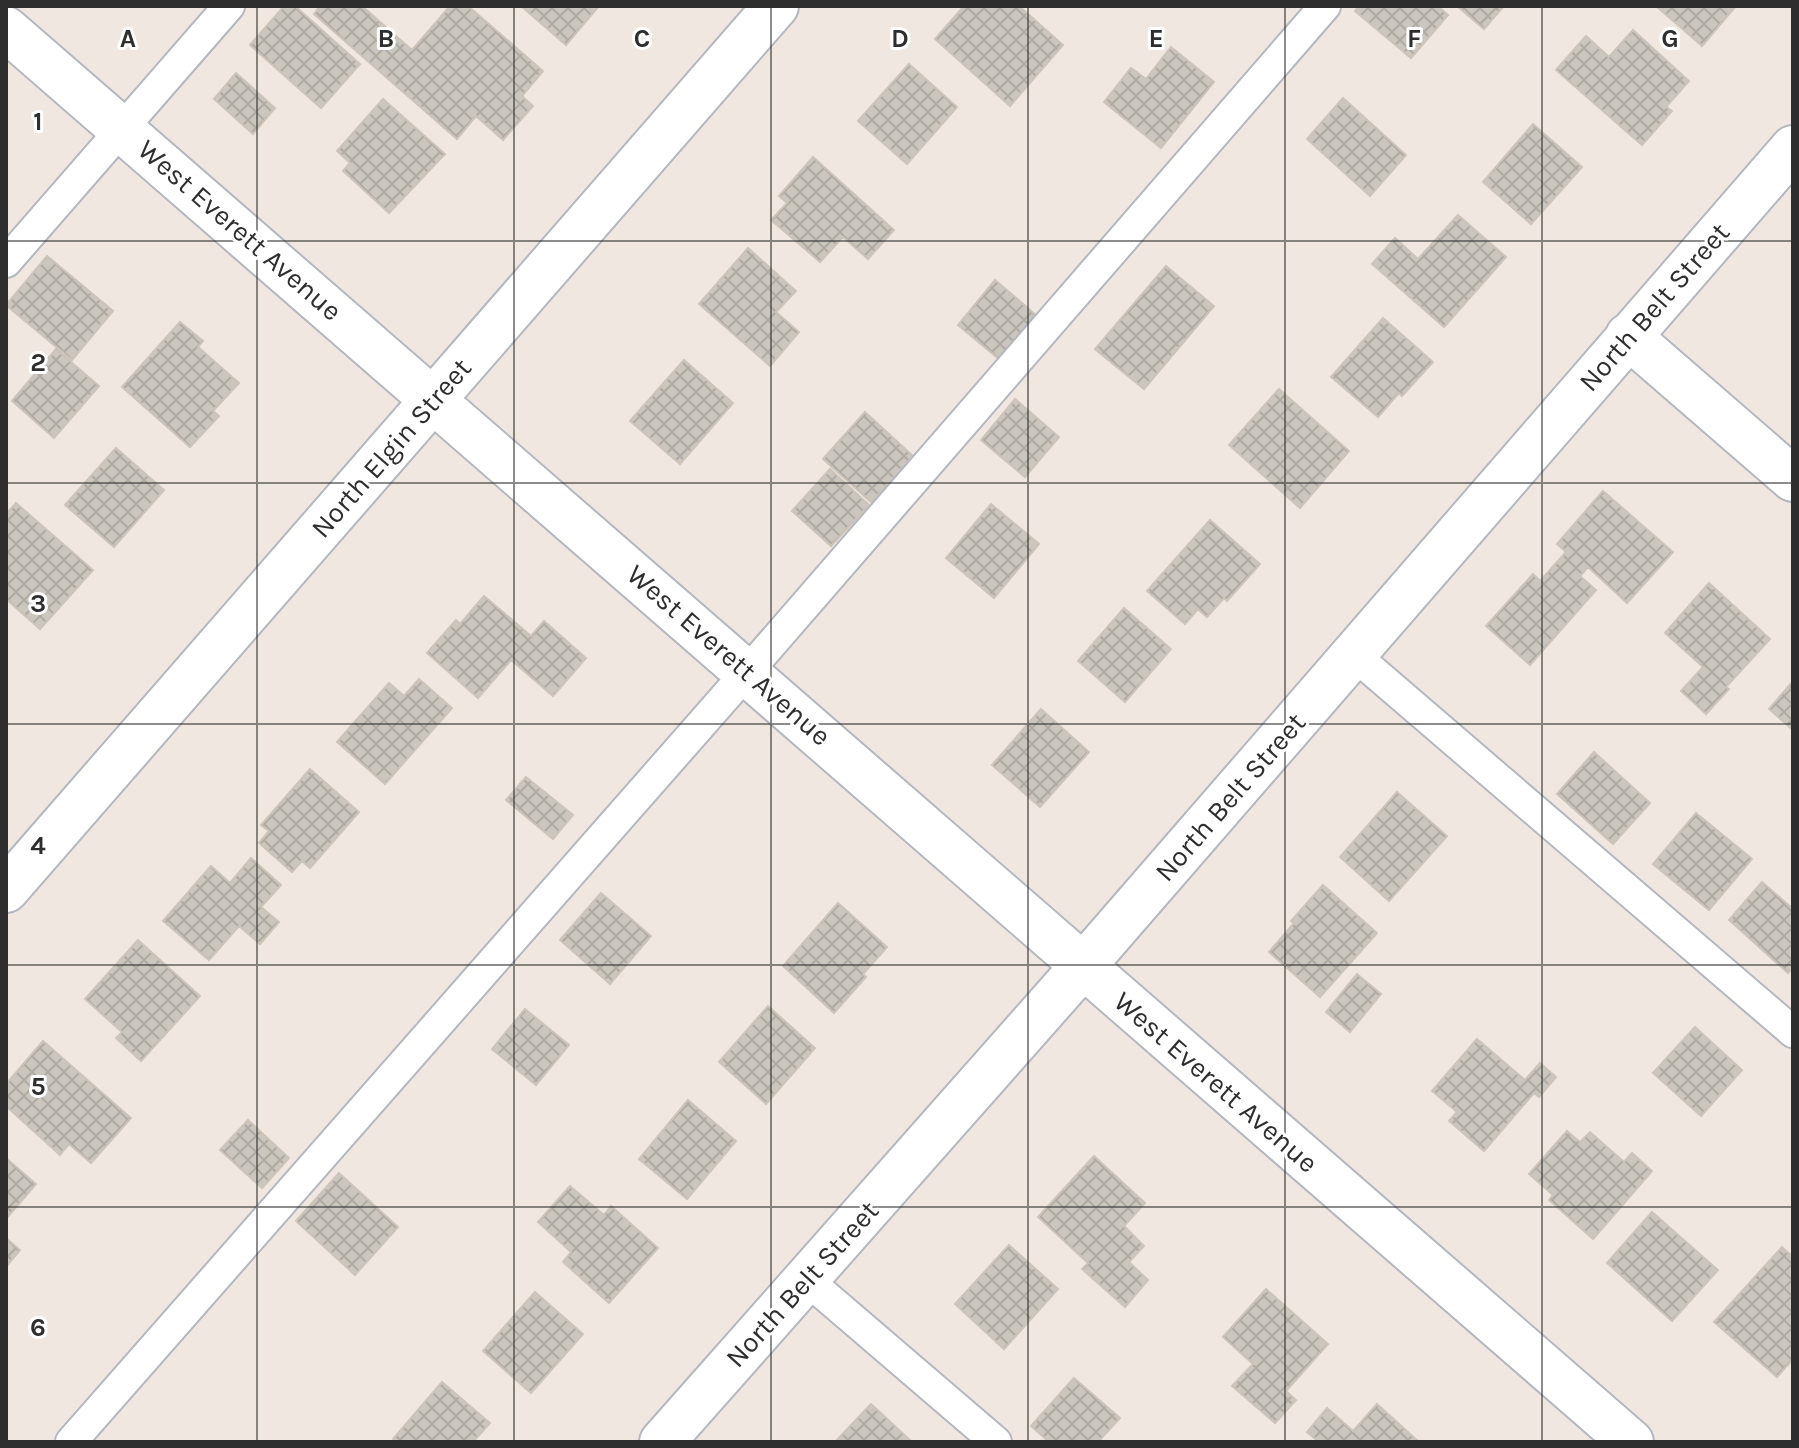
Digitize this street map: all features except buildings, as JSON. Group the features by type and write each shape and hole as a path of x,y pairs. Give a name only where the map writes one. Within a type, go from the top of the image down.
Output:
{"street":[{"name":"North Elgin Street","path":"6,890 776,6"},
{"name":"West Everett Avenue","path":"6,29 748,671 1631,1442"},
{"name":"North Belt Street","path":"662,1442 1083,966 1793,148"},
{"path":"1628,336 1793,479"}],"lane":[{"path":"6,262 229,6"},
{"path":"71,1442 748,671 1325,6"},
{"path":"1353,654 1793,1032"},
{"path":"806,1279 996,1442"}]}
